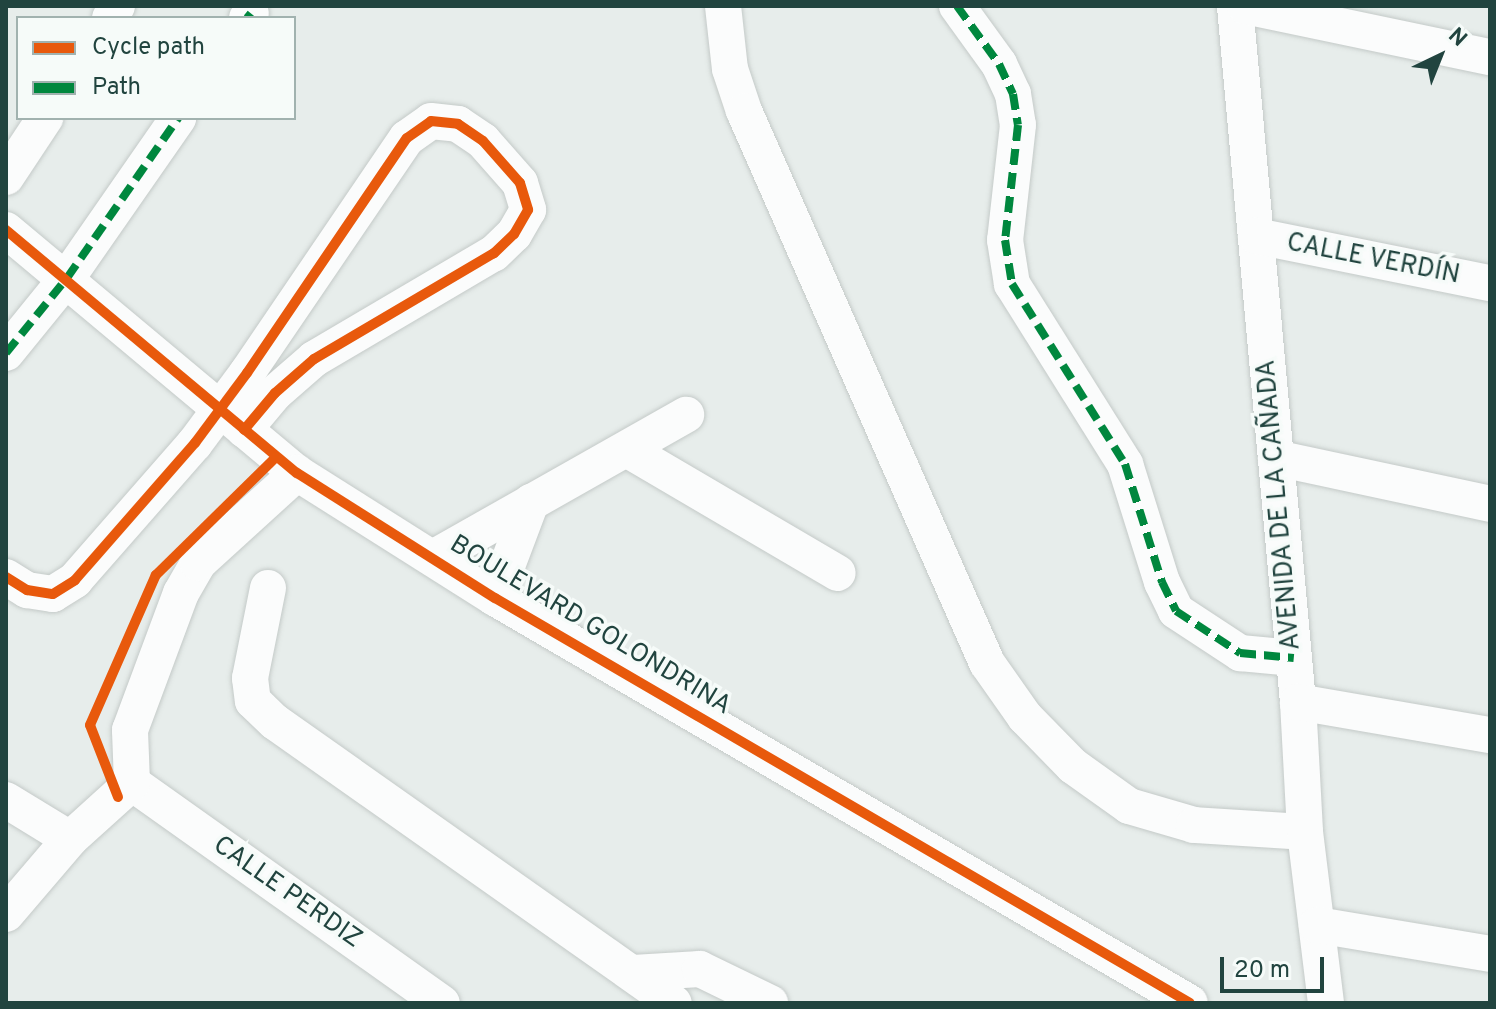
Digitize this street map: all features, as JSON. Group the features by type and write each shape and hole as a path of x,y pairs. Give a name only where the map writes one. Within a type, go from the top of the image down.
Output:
{"street":[{"path":"723,6 730,69 744,111 987,663 1025,717 1073,766 1129,806 1194,825 1305,832"},
{"path":"957,6 999,64 1013,94 1018,125 1005,240 1012,284 1125,464 1162,582 1176,611 1240,653 1294,658"},
{"name":"AVENIDA DE LA CAÑADA","path":"1235,6 1298,702 1305,832 1326,1003"},
{"path":"1245,6 1490,57"},
{"path":"6,177 44,120"},
{"path":"6,353 67,278 177,120"},
{"path":"6,577 27,590 53,594 75,580 231,420 407,138 431,121 458,124 483,141 520,183 528,210 514,234 494,253 314,359 275,393 231,420"},
{"name":"BOULEVARD GOLONDRINA","path":"6,230 297,473 495,598 1190,1003"},
{"name":"CALLE VERDÍN","path":"1256,236 1490,283"},
{"path":"433,558 686,415"},
{"path":"628,450 838,573"},
{"path":"1276,458 1490,504"},
{"path":"6,914 70,839 125,790 130,730 181,593 198,563 297,473"},
{"path":"495,598 531,502"},
{"path":"268,588 250,678 253,701 275,722 674,1003"},
{"path":"1298,702 1490,735"},
{"name":"CALLE PERDIZ","path":"125,790 442,1003"},
{"path":"6,800 70,839"},
{"path":"1317,925 1490,954"},
{"path":"633,973 670,967 700,969 770,1003"}],"marked path":[{"path":"957,6 999,64 1013,94 1018,125 1005,240 1012,284 1125,464 1162,582 1176,611 1240,653 1294,658"},
{"path":"6,353 67,278 177,120"}],"cycle path":[{"path":"6,577 27,590 53,594 75,580 195,443 247,373 407,138 431,121 458,124 483,141 520,183 528,210 514,234 494,253 314,359 275,393 244,430"},
{"path":"6,230 297,473 495,598 1190,1003"},
{"path":"118,797 90,725 156,575 276,457"}]}
